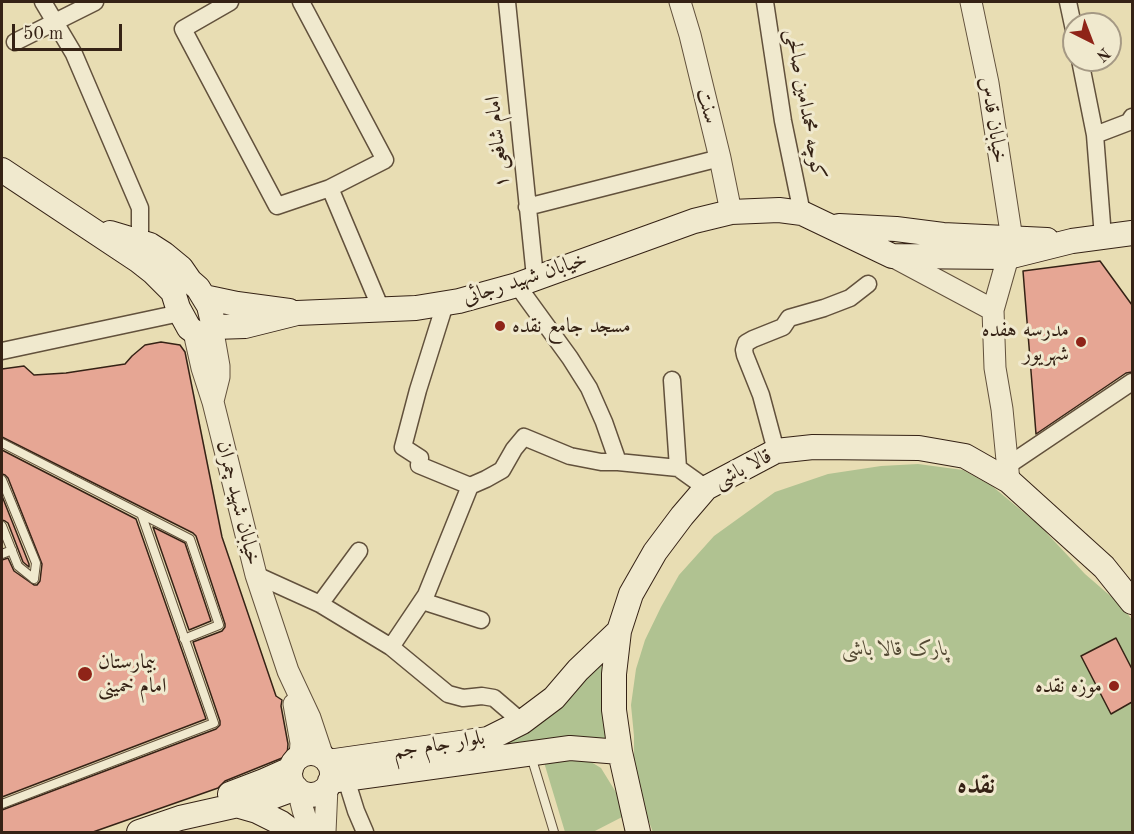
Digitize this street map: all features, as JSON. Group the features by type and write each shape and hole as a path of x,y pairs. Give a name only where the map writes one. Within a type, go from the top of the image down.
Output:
{"main road":[{"path":"2,170 187,296 209,306 207,330"},
{"name":"خیابان شهید رجائی","path":"207,330 244,326 297,313 416,308 459,301 526,281 694,221 731,212 779,210 802,213 892,256 1010,248"},
{"path":"85,226 140,242 164,254 181,268 187,296"},
{"name":"خیابان شهید رجائی","path":"828,226 896,229 943,235 1010,248"},
{"path":"892,256 891,241 896,229"},
{"path":"1010,248 1132,233"},
{"path":"187,296 297,313"},
{"name":"قالا باشی","path":"638,832 620,752 614,710 614,674 619,631 631,594 655,552 706,488 776,451 813,447 920,448 965,456 1008,473 1104,567 1132,602"},
{"name":"بلوار جام جم","path":"316,774 488,739 522,722 554,698 578,670 619,631"},
{"name":"بلوار جام جم","path":"316,774 570,748 620,752"},
{"path":"159,827 269,798 316,774"},
{"path":"159,827 203,803 264,781 316,774"},
{"path":"236,806 257,811 293,832"}],"street":[{"path":"43,2 74,54 140,208 140,242"},
{"path":"15,42 95,2"},
{"path":"230,2 183,29 277,206 330,188 385,160 301,2"},
{"name":"امام شافعی ۱","path":"507,2 528,207 526,281"},
{"name":"سنت","path":"680,2 720,158 731,212"},
{"name":"کوچه محمدامین صالحی","path":"765,2 783,121 802,213"},
{"name":"خیابان قدس","path":"971,2 988,83 1010,248"},
{"path":"1082,72 1095,135 1103,237"},
{"path":"1095,135 1129,122 1132,117"},
{"path":"528,207 720,158"},
{"path":"330,188 381,309"},
{"path":"1008,473 1002,409 995,368 993,310 1010,248"},
{"path":"892,256 993,310"},
{"path":"526,281 589,388 618,462"},
{"path":"776,451 761,395 745,355 746,343 783,327 789,318 850,298 868,284"},
{"path":"2,351 187,296"},
{"path":"445,304 403,447 420,458 419,465 470,486"},
{"name":"خیابان شهید چمران","path":"207,330 204,376 213,402 256,575 288,671 310,718 316,774 356,811 365,832"},
{"path":"672,380 678,468"},
{"path":"1008,473 1132,382"},
{"path":"391,648 426,594 470,486 502,470 524,436 570,456 601,462 678,468 706,488"},
{"path":"320,604 359,551"},
{"path":"256,575 320,604 391,648 448,694 463,698 482,696 494,698 522,722"},
{"path":"422,601 481,620"},
{"path":"310,832 303,810 316,774"},
{"path":"316,774 325,832"}],"lane":[{"path":"2,443 189,539 219,625 184,639"},
{"path":"2,480 36,563 34,579 18,566 2,526"},
{"path":"2,804 214,723 142,516"},
{"path":"2,554 12,550"},
{"path":"530,753 554,832"}],"green space":[{"name":"پارک قالا باشی","path":"918,464 963,470 992,486 1040,526 1085,574 1122,606 1132,620 1132,832 653,832 634,784 634,736 631,705 636,669 645,640 679,575 714,536 775,492 828,474 881,466"},
{"path":"619,631 620,752 494,758 488,739"},
{"path":"578,754 601,768 617,794 626,815 593,832 565,832 543,759"}],"building":[{"name":"مدرسه هفده شهریور","path":"1100,261 1132,305 1132,372 1126,373 1036,434 1023,271"},
{"path":"161,342 180,345 185,352 222,537 276,696 282,700 281,706 288,744 287,756 225,781 218,788 93,832 2,832 2,810 216,729 220,725 193,642 222,631 225,624 196,536 2,437 2,369 24,366 34,375 66,373 125,364 145,345"},
{"path":"2,450 136,519 206,719 2,797 2,560 8,558 14,571 34,585 40,581 42,564 8,478 2,474"},
{"path":"2,496 29,567 23,562 8,523 2,520"},
{"path":"153,527 185,543 211,621 189,630"},
{"name":"موزه نقده","path":"1116,638 1132,669 1132,702 1111,714 1081,656"}],"place":[{"name":"مسجد جامع نقده","path":"500,326"},
{"name":"مدرسه هفده شهریور","path":"1081,342"},
{"name":"بیمارستان امام خمینی","path":"85,674"},
{"name":"موزه نقده","path":"1114,686"}],"district":[{"name":"نقده","path":"976,786"}]}
